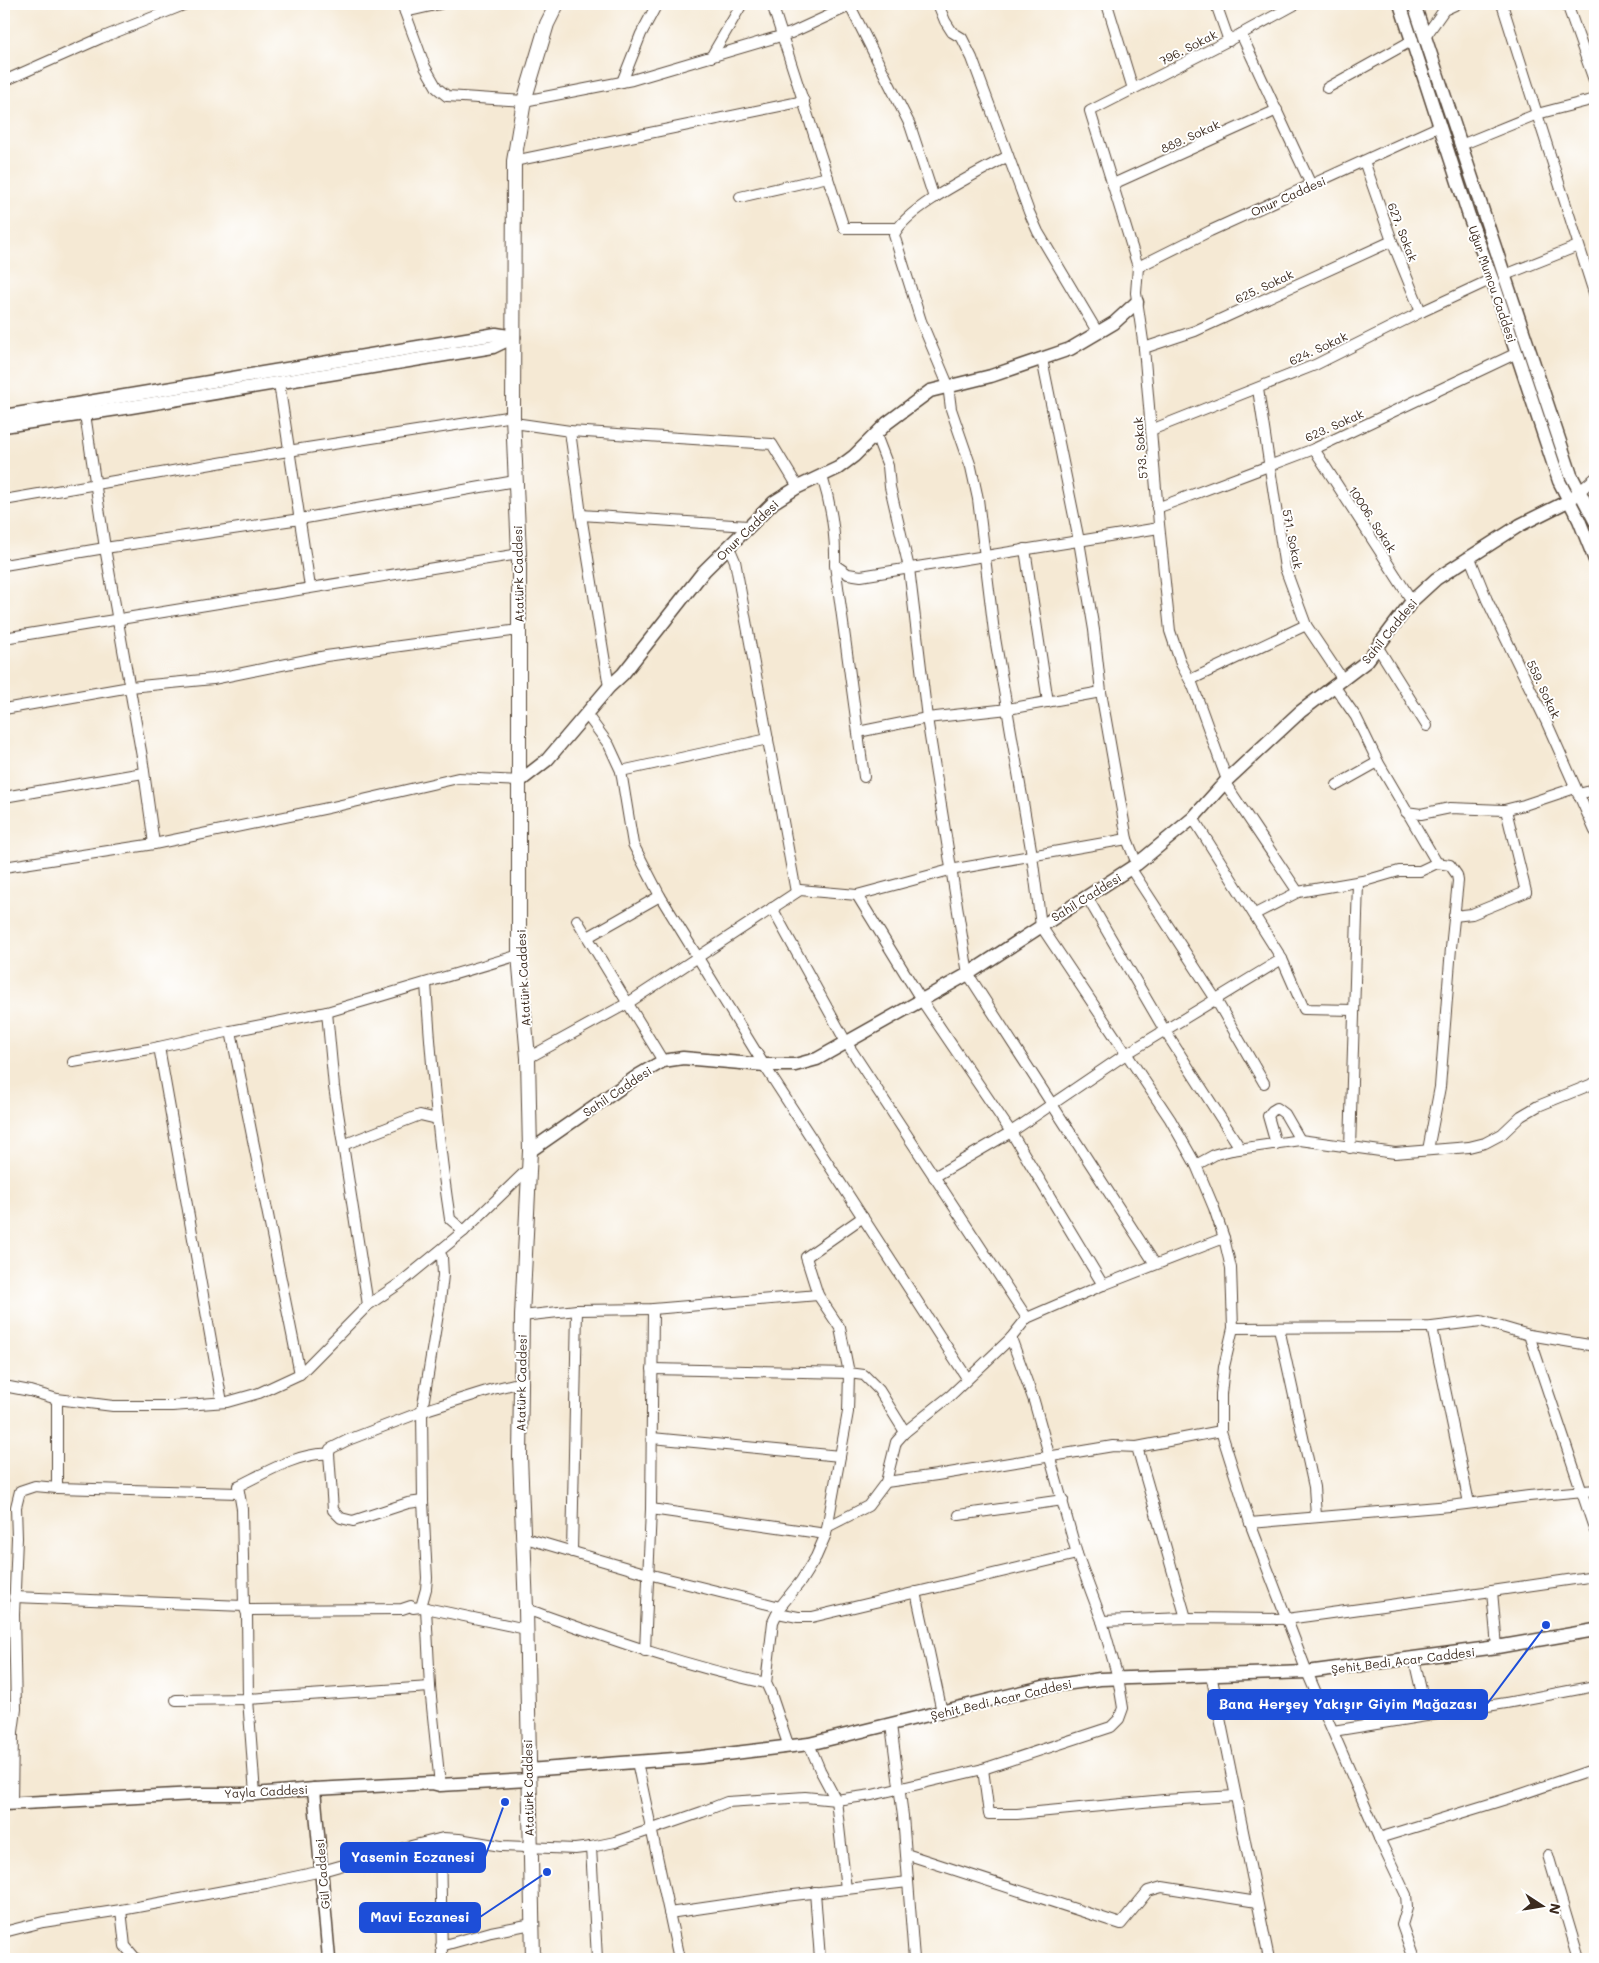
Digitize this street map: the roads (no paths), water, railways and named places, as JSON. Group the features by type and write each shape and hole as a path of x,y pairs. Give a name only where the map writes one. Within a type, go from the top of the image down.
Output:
{"main road":[{"name":"Atatürk Caddesi","path":"533,1959 529,1847 526,1609 520,1456 522,1316 530,1152 528,1058 519,955 519,554 514,420 514,161 524,100 547,24 557,4"}],"street":[{"path":"4,81 101,38 186,4"},
{"path":"440,4 404,8 425,67 437,88 447,96 524,100 622,82 711,57 783,36 852,5 910,125 934,198"},
{"path":"622,82 641,34 657,4"},
{"path":"711,57 742,4"},
{"path":"772,4 844,228 897,228"},
{"path":"938,4 945,21 952,32 962,38 972,58 1038,232 1098,333"},
{"path":"1107,4 1133,89"},
{"path":"1216,4 1229,40"},
{"name":"796. Sokak","path":"1090,111 1296,4"},
{"name":"Uğur Mumcu Caddesi","path":"1400,4 1419,39 1461,145 1572,475 1595,521"},
{"name":"Uğur Mumcu Caddesi","path":"1414,4 1419,39 1440,126 1469,216 1559,480 1580,520 1595,560"},
{"path":"1327,88 1419,39 1444,10 1458,4"},
{"path":"1502,4 1595,296"},
{"path":"1567,4 1595,83"},
{"path":"1241,34 1312,185"},
{"path":"1461,145 1537,114 1595,99"},
{"path":"514,161 804,101"},
{"name":"889. Sokak","path":"1113,184 1276,110"},
{"name":"573. Sokak","path":"1090,111 1138,267 1137,302 1144,348 1159,528 1170,631 1181,664 1190,680 1226,782 1298,892"},
{"name":"Onur Caddesi","path":"1138,267 1210,231 1440,126"},
{"path":"1008,156 934,198 897,228 894,235 921,321 948,385 951,409 971,467 978,499 994,632 1032,855 1041,926 1170,1119 1196,1165 1214,1208 1231,1268 1233,1328 1224,1367 1221,1394 1221,1431 1250,1523 1308,1672 1379,1838 1406,1895 1407,1908 1402,1925 1414,1959"},
{"name":"627. Sokak","path":"1364,161 1392,241 1421,312"},
{"path":"740,197 828,177"},
{"name":"625. Sokak","path":"1144,348 1195,330 1392,241"},
{"path":"1505,275 1578,246"},
{"name":"624. Sokak","path":"1151,430 1315,365 1421,312 1492,280"},
{"name":"Onur Caddesi","path":"520,781 547,760 623,674 704,571 774,502 798,487 838,468 887,423 930,391 948,385 991,376 1070,349 1114,323 1137,302"},
{"path":"4,416 496,334 514,337"},
{"path":"4,426 493,348 514,337"},
{"name":"623. Sokak","path":"1158,508 1314,449 1517,353"},
{"path":"1042,359 1079,541 1094,630 1101,692 1127,838 1134,867 1215,998 1264,1082"},
{"path":"280,382 310,587"},
{"name":"571. Sokak","path":"1258,388 1284,568 1306,624 1339,683 1378,762 1436,863"},
{"path":"85,414 154,844"},
{"path":"4,500 289,452 514,420 570,431 772,444 798,487"},
{"path":"570,431 581,515 610,687"},
{"path":"876,435 888,466 890,487 909,568 927,718 968,974 1155,1264"},
{"name":"10006. Sokak","path":"1314,449 1412,601"},
{"path":"822,476 830,503 835,545 835,565 864,777"},
{"path":"1580,491 1595,478"},
{"path":"4,565 300,519 515,481"},
{"name":"Sahil Caddesi","path":"530,1152 639,1075 663,1061 683,1058 764,1065 795,1065 817,1059 968,974 1134,867 1193,818 1226,782 1300,712 1367,661 1412,601 1436,579 1520,526 1570,500 1580,491"},
{"path":"581,515 748,526"},
{"path":"835,565 848,574 861,576 1159,528"},
{"path":"729,548 734,560 796,892"},
{"path":"1025,550 1048,702"},
{"path":"4,638 519,554"},
{"name":"559. Sokak","path":"1470,558 1487,600 1546,721 1595,831"},
{"path":"1190,680 1306,624"},
{"path":"4,709 130,687 213,679 326,656 519,630"},
{"path":"1377,646 1427,726"},
{"path":"858,732 927,718 1008,709 1101,692"},
{"path":"587,715 609,745 620,771 633,844 660,896 764,1065 967,1378"},
{"path":"620,771 768,739"},
{"path":"1337,785 1378,762"},
{"path":"4,797 143,773"},
{"path":"4,868 154,844 328,808 458,778 520,781"},
{"path":"1406,812 1421,814 1450,808 1506,810 1576,791 1595,790"},
{"path":"1454,916 1472,914 1526,892 1506,810"},
{"path":"1193,818 1282,958 1304,1009 1354,1010"},
{"path":"528,1058 628,1003 800,890 857,895 950,870 1127,838"},
{"path":"1255,914 1298,892 1358,882 1400,871 1420,871 1436,863 1450,865 1457,875 1458,881 1440,1087 1428,1150"},
{"path":"1350,1148 1358,882"},
{"path":"857,895 922,1001 1011,1132 1103,1284"},
{"path":"588,937 660,896"},
{"path":"1087,897 1165,1032 1240,1148"},
{"path":"772,908 846,1042 1027,1318"},
{"path":"577,920 663,1061"},
{"path":"73,1062 159,1047 231,1030 327,1012 519,955"},
{"path":"934,1177 1011,1132 1126,1054 1165,1032 1215,998 1282,958"},
{"path":"426,982 437,1119 450,1220 464,1231"},
{"path":"327,1012 334,1087 368,1305"},
{"path":"231,1030 300,1374"},
{"path":"159,1047 222,1402"},
{"path":"1196,1165 1216,1154 1240,1148 1300,1140 1395,1153 1469,1147 1486,1143 1502,1134 1521,1116 1538,1106 1595,1083"},
{"path":"1276,1144 1268,1116 1277,1108 1285,1114 1300,1140"},
{"path":"343,1145 420,1115 437,1119"},
{"path":"4,1386 57,1399 113,1406 172,1406 222,1402 259,1394 300,1374 368,1305 400,1284 464,1231 530,1168"},
{"path":"789,1747 766,1683 774,1622 779,1610 816,1557 827,1530 848,1412 849,1373 840,1328 818,1295 806,1257 863,1217"},
{"path":"651,1509 827,1530 868,1506 886,1482 896,1442 905,1432 950,1396 1011,1338 1027,1318 1103,1284 1224,1238"},
{"path":"439,1252 442,1257 443,1275 422,1411 423,1501 427,1578 424,1607 440,1785"},
{"path":"522,1316 578,1310 653,1309 818,1295"},
{"path":"645,1651 651,1509 653,1309"},
{"path":"572,1552 578,1310"},
{"path":"1233,1328 1432,1327 1482,1321 1529,1335 1595,1346"},
{"path":"1432,1327 1469,1504"},
{"path":"1279,1328 1314,1487 1316,1516"},
{"path":"1529,1335 1595,1530"},
{"path":"4,1932 43,1922 121,1910 322,1871 440,1839 459,1839 501,1846 575,1849 591,1847 616,1842 727,1802 805,1797 836,1800 900,1788 984,1769 1111,1727 1119,1719 1123,1708 1118,1678 1102,1621 1077,1554 1034,1401 1011,1338"},
{"path":"652,1369 849,1373 864,1375 879,1390 905,1432"},
{"path":"423,1501 408,1503 353,1521 341,1518 333,1510 329,1454 333,1447 422,1411 522,1382"},
{"path":"57,1399 57,1488"},
{"path":"886,1482 937,1476 1113,1446 1137,1447 1221,1431"},
{"path":"652,1438 840,1456"},
{"path":"1137,1447 1186,1618"},
{"path":"255,1794 248,1699 242,1509 238,1486 280,1465 309,1455 329,1454"},
{"path":"8,1804 16,1709 14,1597 17,1538 16,1507 20,1491 35,1486 239,1493"},
{"path":"1250,1523 1469,1504 1595,1490"},
{"path":"959,1515 1062,1500"},
{"path":"522,1537 798,1617 812,1617 1077,1554"},
{"path":"1102,1621 1186,1618 1287,1619 1492,1592 1595,1576"},
{"path":"916,1592 942,1712"},
{"path":"1492,1592 1497,1647"},
{"path":"14,1597 245,1608 402,1609 411,1606 413,1608 424,1607 526,1628"},
{"path":"526,1609 645,1651 727,1675 766,1683"},
{"name":"Şehit Bedi Acar Caddesi","path":"528,1775 637,1762 746,1753 809,1744 1043,1687 1072,1682 1211,1674 1308,1672 1497,1647 1595,1630"},
{"path":"1414,1659 1427,1716"},
{"path":"1211,1674 1269,1959"},
{"path":"1333,1731 1595,1686"},
{"path":"176,1700 248,1699 430,1688"},
{"path":"891,1725 900,1788 914,1959"},
{"path":"809,1744 836,1800 846,1889"},
{"path":"637,1762 679,1959"},
{"path":"984,1769 989,1814 1017,1814 1164,1800 1235,1796"},
{"path":"1379,1838 1516,1796 1595,1769"},
{"name":"Yayla Caddesi","path":"8,1804 195,1794 255,1794 432,1783 440,1785 528,1775"},
{"name":"Gül Caddesi","path":"314,1789 330,1959"},
{"path":"440,1839 442,1959"},
{"path":"591,1847 597,1959"},
{"path":"906,1854 1121,1924 1148,1891 1162,1887 1257,1902"},
{"path":"1548,1855 1579,1959"},
{"path":"669,1913 815,1892 908,1882"},
{"path":"815,1892 820,1959"},
{"path":"121,1910 125,1946 136,1959"},
{"path":"441,1946 532,1924"}],"place":[{"name":"Bana Herşey Yakışır Giyim Mağazası","path":"1546,1625"},
{"name":"Yasemin Eczanesi","path":"505,1802"},
{"name":"Mavi Eczanesi","path":"547,1872"}]}
